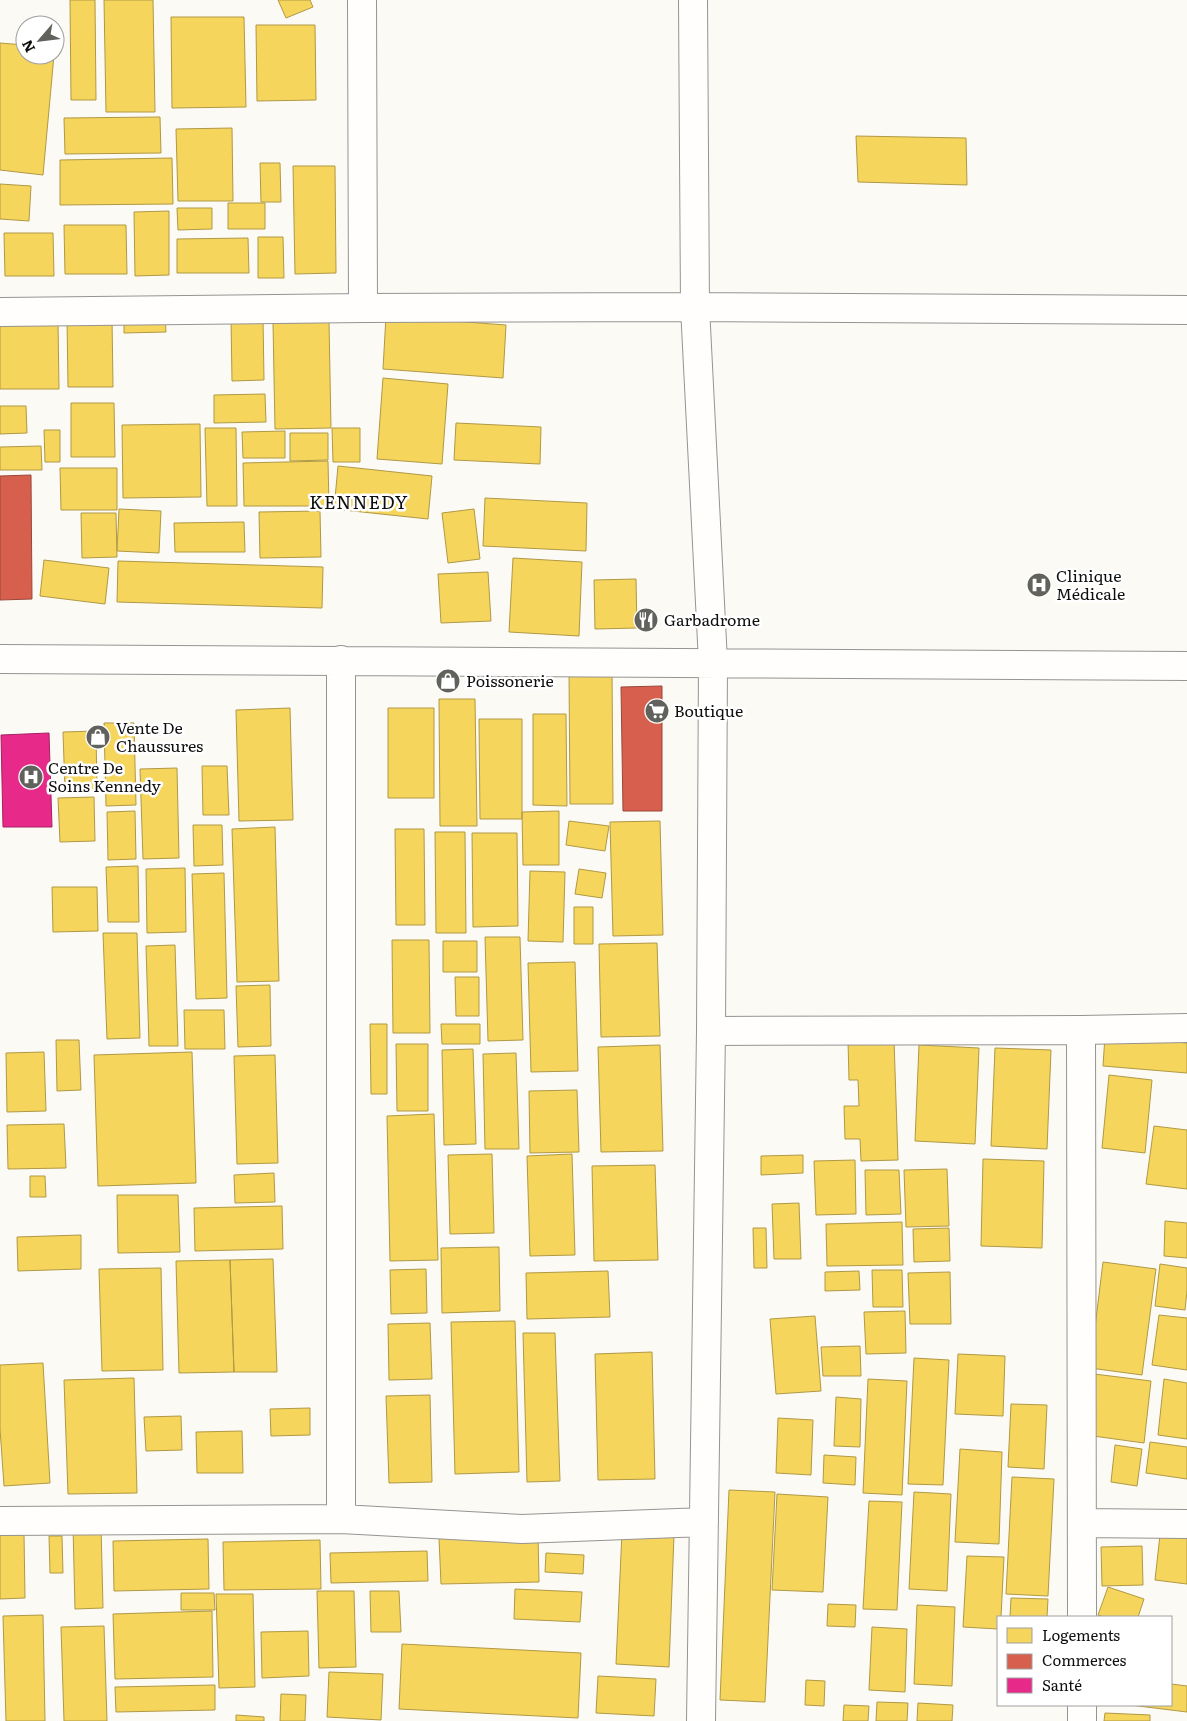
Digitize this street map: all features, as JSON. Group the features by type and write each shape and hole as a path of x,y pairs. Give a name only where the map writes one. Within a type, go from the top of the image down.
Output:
{"street":[{"path":"362,0 363,308"},
{"path":"693,0 695,307 713,662 711,1031 701,1721"},
{"path":"0,312 695,307 1187,310"},
{"path":"0,659 1187,666"},
{"path":"341,660 341,1518"},
{"path":"711,1031 1187,1028"},
{"path":"1081,1030 1082,1616"},
{"path":"0,1521 341,1518 522,1529 704,1522"},
{"path":"1082,1523 1187,1524"},
{"path":"1082,1706 1082,1721"}],"building: Logements":[{"path":"70,0 95,0 96,100 71,100"},
{"path":"104,0 153,0 155,112 106,112"},
{"path":"278,0 310,0 313,7 286,18"},
{"path":"171,17 244,17 246,107 172,108"},
{"path":"256,25 315,25 316,100 257,101"},
{"path":"0,43 15,44 15,65 53,65 43,175 0,170"},
{"path":"160,117 161,153 65,154 64,118"},
{"path":"232,128 233,201 178,201 176,129"},
{"path":"856,136 966,138 967,185 858,182"},
{"path":"172,158 173,204 60,205 60,160"},
{"path":"260,163 280,163 281,202 261,202"},
{"path":"293,166 335,166 336,273 295,274"},
{"path":"0,184 31,186 29,221 0,219"},
{"path":"228,203 265,203 265,229 228,229"},
{"path":"177,208 212,208 212,229 178,230"},
{"path":"169,211 169,275 135,276 134,212"},
{"path":"64,225 126,225 127,274 65,274"},
{"path":"4,233 53,233 54,276 5,276"},
{"path":"258,237 283,237 284,278 258,278"},
{"path":"248,238 249,273 177,273 177,239"},
{"path":"165,315 166,332 124,333 124,316"},
{"path":"386,316 506,325 503,378 383,369"},
{"path":"112,318 113,387 68,387 67,319"},
{"path":"231,318 263,318 264,380 232,381"},
{"path":"0,322 58,322 59,389 0,389"},
{"path":"329,322 331,428 275,429 273,323"},
{"path":"383,378 448,384 442,464 377,459"},
{"path":"265,394 266,422 214,423 214,395"},
{"path":"71,403 114,403 115,457 71,457"},
{"path":"0,406 26,406 27,433 0,434"},
{"path":"456,423 541,427 540,464 454,460"},
{"path":"200,424 201,497 123,498 122,425"},
{"path":"205,428 236,428 237,506 207,506"},
{"path":"332,428 360,428 360,462 333,462"},
{"path":"44,430 60,430 60,462 45,462"},
{"path":"285,431 285,458 243,458 242,432"},
{"path":"290,433 328,433 328,460 290,461"},
{"path":"41,446 42,470 0,470 0,447"},
{"path":"328,461 329,506 244,506 243,463"},
{"path":"338,466 432,476 428,519 334,509"},
{"path":"60,468 117,468 117,510 61,510"},
{"path":"485,498 587,503 586,551 483,546"},
{"path":"119,509 161,511 159,553 117,551"},
{"path":"474,509 480,559 448,563 442,513"},
{"path":"320,511 321,557 260,558 259,512"},
{"path":"81,513 116,513 117,557 82,558"},
{"path":"244,522 245,552 175,552 174,523"},
{"path":"513,558 582,562 579,636 509,632"},
{"path":"44,560 109,568 105,604 40,596"},
{"path":"118,561 323,567 322,608 117,602"},
{"path":"488,572 491,621 441,623 438,574"},
{"path":"636,579 637,628 595,629 594,580"},
{"path":"569,671 612,671 613,804 570,804"},
{"path":"439,699 475,699 477,826 440,826"},
{"path":"290,708 293,820 239,821 236,710"},
{"path":"388,708 434,708 434,798 388,798"},
{"path":"533,714 566,714 567,806 533,805"},
{"path":"479,719 522,719 522,819 480,819"},
{"path":"104,723 134,723 136,805 106,806"},
{"path":"96,731 97,790 65,790 63,732"},
{"path":"202,766 227,766 229,815 203,815"},
{"path":"177,768 179,858 143,859 140,769"},
{"path":"94,797 95,841 60,842 58,798"},
{"path":"135,811 136,859 108,860 107,812"},
{"path":"559,811 559,865 523,865 522,812"},
{"path":"569,821 609,826 605,851 566,845"},
{"path":"660,821 663,935 613,936 610,822"},
{"path":"193,825 222,825 223,865 194,866"},
{"path":"275,827 279,981 237,982 232,829"},
{"path":"395,829 424,829 425,925 396,925"},
{"path":"435,832 465,832 466,933 436,933"},
{"path":"472,833 517,833 518,926 473,927"},
{"path":"138,866 139,922 108,922 106,867"},
{"path":"185,868 186,932 147,933 146,869"},
{"path":"579,869 606,873 602,898 575,894"},
{"path":"530,871 565,872 563,942 528,941"},
{"path":"224,873 227,998 196,999 192,874"},
{"path":"52,887 97,887 98,931 53,932"},
{"path":"574,907 593,907 593,944 574,944"},
{"path":"103,933 137,933 140,1038 107,1039"},
{"path":"485,937 520,937 523,1040 488,1041"},
{"path":"392,940 429,940 430,1033 393,1033"},
{"path":"443,941 477,941 477,972 443,972"},
{"path":"657,943 660,1036 601,1037 599,944"},
{"path":"175,945 178,1046 149,1046 146,946"},
{"path":"575,962 578,1071 531,1072 528,963"},
{"path":"455,977 479,977 479,1016 456,1016"},
{"path":"270,985 271,1046 238,1047 236,986"},
{"path":"184,1010 224,1010 225,1049 185,1049"},
{"path":"370,1024 387,1024 387,1094 371,1094"},
{"path":"441,1024 480,1024 480,1044 442,1044"},
{"path":"1105,1036 1187,1043 1187,1073 1103,1066"},
{"path":"56,1040 79,1040 81,1090 57,1091"},
{"path":"894,1040 898,1160 861,1161 860,1139 845,1139 844,1106 859,1106 858,1080 849,1080 848,1041"},
{"path":"396,1044 428,1044 428,1111 397,1111"},
{"path":"660,1045 663,1151 601,1152 598,1047"},
{"path":"919,1045 979,1048 975,1144 915,1141"},
{"path":"995,1048 1051,1050 1047,1149 991,1146"},
{"path":"473,1049 476,1144 444,1145 442,1050"},
{"path":"44,1052 46,1111 7,1112 6,1053"},
{"path":"192,1052 196,1183 98,1186 94,1055"},
{"path":"516,1053 519,1149 485,1149 483,1054"},
{"path":"275,1055 278,1163 237,1164 234,1056"},
{"path":"1109,1075 1152,1080 1145,1153 1102,1148"},
{"path":"577,1090 579,1152 530,1153 529,1091"},
{"path":"434,1114 438,1260 390,1261 387,1116"},
{"path":"64,1124 66,1168 8,1169 7,1125"},
{"path":"1154,1126 1187,1130 1187,1189 1146,1184"},
{"path":"492,1154 494,1233 450,1234 448,1155"},
{"path":"572,1154 575,1255 530,1256 527,1156"},
{"path":"803,1155 803,1173 761,1175 761,1156"},
{"path":"983,1159 1044,1161 1042,1248 981,1246"},
{"path":"855,1160 856,1214 816,1215 814,1161"},
{"path":"655,1165 658,1260 594,1261 592,1166"},
{"path":"947,1169 949,1226 906,1227 904,1170"},
{"path":"865,1170 899,1170 901,1214 866,1215"},
{"path":"274,1173 275,1202 235,1203 234,1175"},
{"path":"30,1176 45,1176 46,1197 30,1197"},
{"path":"117,1195 178,1195 180,1252 118,1253"},
{"path":"799,1203 801,1259 774,1259 772,1204"},
{"path":"282,1206 283,1249 195,1251 194,1208"},
{"path":"1165,1221 1187,1223 1187,1258 1164,1256"},
{"path":"902,1222 903,1265 827,1266 826,1224"},
{"path":"753,1228 766,1228 767,1268 754,1268"},
{"path":"949,1228 950,1261 914,1262 913,1229"},
{"path":"81,1235 81,1269 18,1271 17,1237"},
{"path":"499,1247 500,1311 442,1313 441,1248"},
{"path":"273,1259 277,1372 234,1372 230,1260"},
{"path":"230,1260 234,1372 179,1373 176,1261"},
{"path":"1103,1262 1156,1269 1142,1375 1090,1368"},
{"path":"1160,1264 1187,1268 1185,1310 1155,1306"},
{"path":"161,1268 163,1370 102,1371 99,1269"},
{"path":"426,1269 427,1313 391,1314 390,1270"},
{"path":"872,1270 902,1270 903,1307 873,1307"},
{"path":"608,1271 610,1317 527,1319 526,1273"},
{"path":"859,1271 860,1290 825,1291 825,1272"},
{"path":"950,1272 951,1324 910,1324 908,1273"},
{"path":"905,1311 906,1353 866,1354 864,1312"},
{"path":"1159,1315 1187,1318 1187,1370 1152,1365"},
{"path":"815,1316 821,1391 776,1394 770,1319"},
{"path":"515,1321 519,1472 455,1474 451,1322"},
{"path":"430,1323 432,1379 389,1380 388,1324"},
{"path":"523,1333 555,1333 560,1481 527,1482"},
{"path":"860,1346 861,1376 823,1376 821,1347"},
{"path":"652,1352 655,1479 598,1480 595,1354"},
{"path":"958,1354 1005,1356 1003,1416 955,1414"},
{"path":"914,1358 949,1360 943,1485 908,1484"},
{"path":"43,1363 50,1483 4,1486 0,1429 0,1365"},
{"path":"1094,1374 1151,1381 1144,1443 1086,1435"},
{"path":"134,1378 137,1493 68,1494 64,1380"},
{"path":"868,1379 907,1381 902,1495 863,1493"},
{"path":"1164,1379 1187,1383 1187,1439 1158,1435"},
{"path":"430,1395 432,1482 389,1483 386,1396"},
{"path":"836,1397 861,1399 860,1447 834,1446"},
{"path":"1011,1404 1047,1405 1044,1469 1008,1467"},
{"path":"310,1408 310,1435 271,1436 270,1409"},
{"path":"181,1416 182,1450 146,1451 144,1417"},
{"path":"778,1418 813,1420 811,1475 776,1473"},
{"path":"242,1431 243,1473 197,1473 196,1432"},
{"path":"1150,1442 1187,1447 1187,1479 1146,1473"},
{"path":"1115,1445 1142,1449 1137,1486 1111,1482"},
{"path":"960,1449 1002,1452 999,1544 955,1542"},
{"path":"824,1455 856,1457 855,1485 823,1483"},
{"path":"1012,1477 1054,1479 1048,1596 1006,1594"},
{"path":"729,1490 775,1492 765,1702 720,1700"},
{"path":"914,1492 951,1494 947,1591 909,1589"},
{"path":"777,1494 828,1497 823,1592 772,1590"},
{"path":"869,1501 902,1502 897,1610 863,1609"},
{"path":"73,1526 101,1526 103,1608 75,1609"},
{"path":"1161,1526 1187,1529 1187,1584 1155,1580"},
{"path":"622,1532 674,1535 669,1667 616,1664"},
{"path":"0,1534 24,1534 25,1598 0,1599"},
{"path":"49,1536 62,1536 63,1573 50,1573"},
{"path":"538,1536 539,1582 441,1584 439,1538"},
{"path":"208,1539 209,1589 114,1591 113,1541"},
{"path":"320,1540 321,1589 224,1590 223,1542"},
{"path":"1142,1546 1143,1585 1102,1586 1101,1547"},
{"path":"427,1551 428,1581 331,1583 330,1553"},
{"path":"546,1553 584,1555 583,1574 545,1572"},
{"path":"967,1556 1004,1557 1001,1616 997,1616 997,1629 963,1627"},
{"path":"1108,1587 1144,1599 1138,1616 1098,1615"},
{"path":"515,1589 582,1592 580,1622 514,1619"},
{"path":"317,1591 354,1591 356,1667 319,1668"},
{"path":"370,1591 399,1591 401,1632 371,1632"},
{"path":"181,1593 214,1593 215,1610 181,1610"},
{"path":"216,1594 253,1594 255,1687 219,1688"},
{"path":"1011,1598 1048,1599 1047,1616 1010,1616"},
{"path":"828,1604 856,1605 855,1627 827,1626"},
{"path":"917,1605 955,1607 952,1686 914,1684"},
{"path":"212,1611 213,1677 115,1679 113,1614"},
{"path":"43,1615 45,1721 6,1721 3,1616"},
{"path":"104,1626 107,1721 64,1721 61,1627"},
{"path":"872,1627 907,1629 905,1692 869,1690"},
{"path":"308,1631 309,1676 262,1678 261,1632"},
{"path":"402,1644 581,1653 578,1718 399,1709"},
{"path":"329,1672 383,1674 381,1720 327,1717"},
{"path":"598,1676 656,1679 654,1716 596,1713"},
{"path":"806,1680 825,1681 824,1706 805,1705"},
{"path":"1172,1684 1187,1686 1187,1712 1138,1706 1172,1706"},
{"path":"215,1685 215,1710 116,1712 115,1687"},
{"path":"281,1694 306,1695 305,1721 280,1721"},
{"path":"877,1702 908,1703 907,1721 876,1721"},
{"path":"918,1703 953,1705 952,1721 917,1721"},
{"path":"844,1705 869,1706 868,1721 843,1721"},
{"path":"1105,1713 1150,1715 1150,1721 1104,1721"},
{"path":"236,1715 264,1717 264,1721 236,1721"}],"building: Commerces":[{"path":"31,475 32,599 0,600 0,476"},
{"path":"662,686 662,811 623,811 621,687"}],"building: Santé":[{"path":"49,733 52,827 3,827 1,735"}],"place":[{"name":"Clinique Médicale","path":"1039,585"},
{"name":"Garbadrome","path":"646,620"},
{"name":"Poissonerie","path":"448,681"},
{"name":"Boutique","path":"657,711"},
{"name":"Vente De Chaussures","path":"98,737"},
{"name":"Centre De Soins Kennedy","path":"31,777"}],"district":[{"name":"KENNEDY","path":"359,503"}]}
